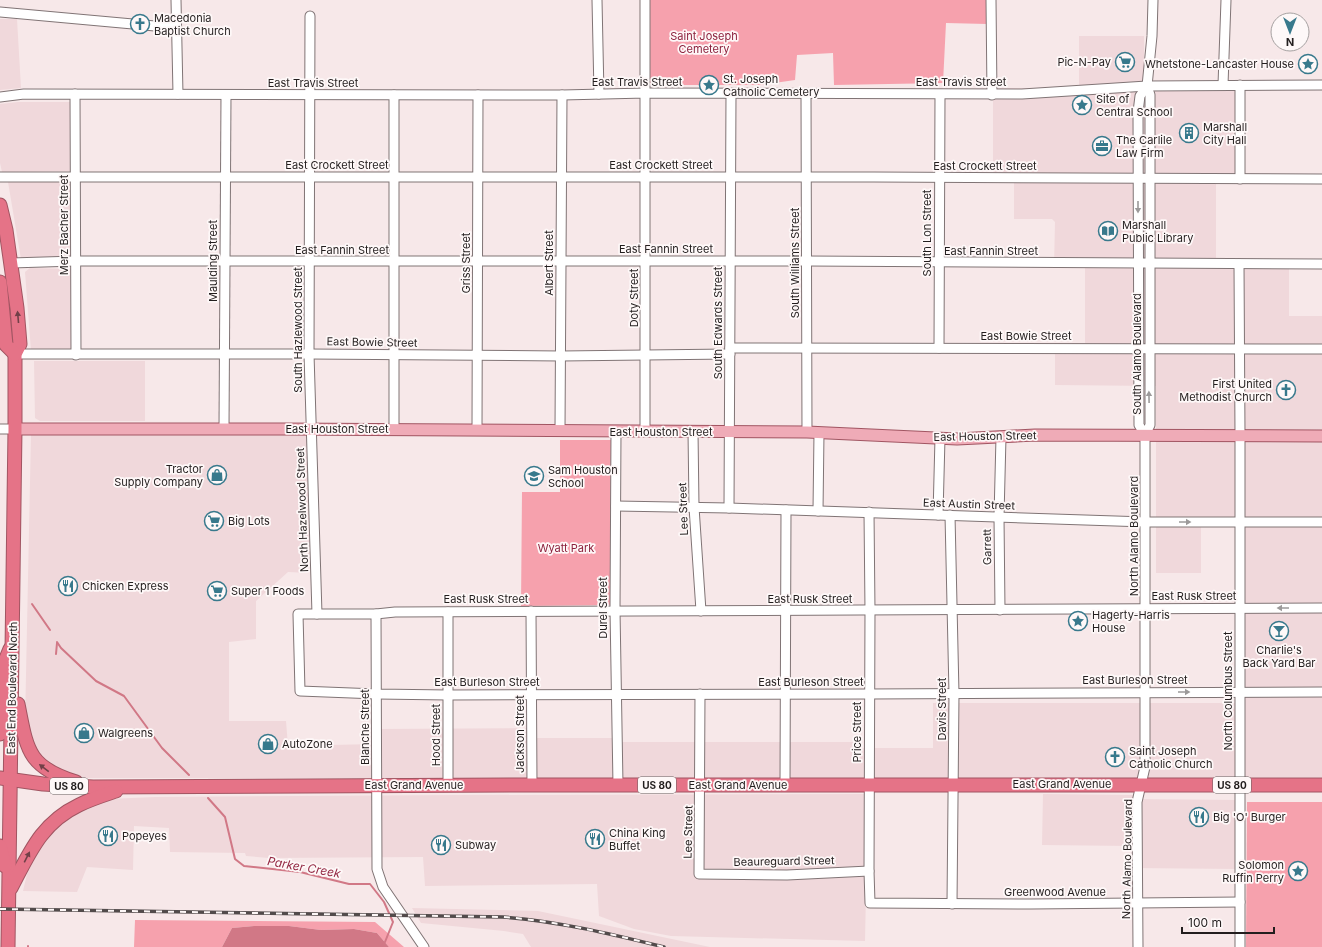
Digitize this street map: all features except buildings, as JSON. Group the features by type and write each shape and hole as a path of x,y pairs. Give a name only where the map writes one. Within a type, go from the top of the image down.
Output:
{"highway":[{"path":"0,205 11,263 17,308 20,344 14,354 6,345 0,282"},
{"name":"East End Boulevard North","path":"8,947 4,922 9,892 6,779 13,643 15,429 14,354"},
{"path":"0,734 2,668 13,643"},
{"path":"12,680 26,742 33,757 53,774 93,787"},
{"name":"East Grand Avenue","path":"6,779 59,786 93,787 785,784 1322,785"},
{"path":"9,892 38,838 54,821 67,811 80,804 128,787"},
{"path":"0,846 9,892"}],"main road":[{"name":"East Houston Street","path":"15,429 224,428 616,432 807,432 966,439 1035,435 1322,436"}],"street":[{"path":"176,0 178,94"},
{"path":"597,0 599,94"},
{"name":"Doty Street","path":"645,0 645,431"},
{"path":"991,0 992,94"},
{"name":"South Alamo Boulevard","path":"1145,435 1150,425 1150,95 1147,86 1154,0"},
{"path":"1223,86 1226,0"},
{"path":"0,12 177,28"},
{"name":"South Hazlewood Street","path":"310,16 309,262 312,429"},
{"path":"1240,85 1240,179"},
{"name":"East Travis Street","path":"0,96 24,94 562,95 646,93 940,95 1053,93 1147,86 1322,85"},
{"name":"South Alamo Boulevard","path":"1145,435 1139,425 1138,112 1140,96 1147,86"},
{"name":"Merz Bacher Street","path":"75,94 76,355"},
{"name":"South Edwards Street","path":"729,508 731,94"},
{"name":"South Williams Street","path":"806,94 807,432"},
{"name":"Maulding Street","path":"224,428 226,95"},
{"path":"394,95 394,429"},
{"name":"Griss Street","path":"478,95 478,430"},
{"name":"Albert Street","path":"560,431 562,95"},
{"name":"South Lon Street","path":"939,348 940,95"},
{"name":"East Crockett Street","path":"0,177 226,176 1322,179"},
{"name":"East Fannin Street","path":"11,263 76,261 807,261 939,263 1322,264"},
{"name":"North Columbus Street","path":"1239,264 1240,947"},
{"name":"East Bowie Street","path":"14,354 561,356 646,355 807,348 1322,349"},
{"name":"East Houston Street","path":"0,429 15,429"},
{"name":"North Hazelwood Street","path":"312,429 317,614"},
{"name":"Lee Street","path":"693,431 694,507 701,610"},
{"name":"Durel Street","path":"616,432 615,610 618,785"},
{"path":"818,511 819,433"},
{"name":"North Alamo Boulevard","path":"1138,947 1138,802 1145,767 1145,435"},
{"name":"Garrett","path":"1000,610 999,518 1001,436"},
{"path":"938,515 940,438"},
{"name":"East Austin Street","path":"616,506 869,512 999,518 1146,522 1322,522"},
{"path":"785,784 786,510"},
{"name":"Price Street","path":"869,512 870,903"},
{"name":"Davis Street","path":"950,515 954,694 952,904"},
{"name":"East Rusk Street","path":"300,691 298,614 615,610 870,611 1322,608"},
{"name":"Jackson Street","path":"531,611 532,785"},
{"name":"Hood Street","path":"448,612 448,786"},
{"name":"Blanche Street","path":"376,614 378,875 383,887 424,947"},
{"name":"East Burleson Street","path":"300,691 448,695 1322,692"},
{"name":"Lee Street","path":"699,874 700,694"},
{"name":"Beaureguard Street","path":"699,874 787,874 869,871"},
{"name":"Greenwood Avenue","path":"870,903 1031,904 1240,902"}],"shaded area":[{"path":"0,19 17,19 21,88 0,90"},
{"path":"1079,36 1144,36 1144,85 1242,86 1241,181 1216,181 1216,264 1289,264 1289,316 1322,316 1322,777 376,783 376,729 531,728 531,738 613,738 614,742 862,742 862,748 933,748 933,703 1242,703 1242,525 1201,525 1201,573 1156,573 1156,386 1055,385 1055,343 1085,343 1085,268 1054,268 1055,222 1052,219 1014,219 1014,175 993,175 993,88 1079,88"},
{"path":"18,102 71,102 71,171 2,172 0,163 0,104"},
{"path":"73,181 73,258 21,259 8,182"},
{"path":"30,268 72,269 73,351 31,351 25,272"},
{"path":"34,361 145,361 145,421 40,421 35,418"},
{"path":"31,434 310,435 309,573 288,572 256,601 256,639 229,642 229,721 286,721 288,746 374,744 373,778 74,778 40,760 25,723"},
{"path":"868,794 865,941 671,936 634,929 599,916 597,884 425,886 423,857 269,858 246,856 245,853 170,852 169,828 134,826 133,870 87,867 77,892 23,891 31,857 51,828 78,809 108,799 155,797 457,795"},
{"path":"1043,794 1133,795 1133,799 1238,800 1237,869 1132,868 1132,846 1042,845"},
{"path":"412,908 538,911 710,947 531,947 523,934 421,923"},
{"path":"254,926 289,926 321,930 354,929 377,933 389,947 222,947 232,928"}],"green space":[{"name":"Saint Joseph Cemetery","path":"649,0 987,0 987,24 946,23 943,83 834,85 833,53 797,55 795,80 760,85 649,85"},
{"name":"Wyatt Park","path":"560,440 611,440 610,605 521,606 522,492 560,492"},
{"path":"1247,802 1322,802 1322,947 1246,947"},
{"path":"135,920 375,922 404,947 389,947 377,933 354,929 321,930 289,926 254,926 232,928 222,947 134,947"}],"waterway":[{"name":"Parker Creek","path":"32,604 50,630"},
{"name":"Parker Creek","path":"57,642 61,648 96,681 124,696 162,748 189,775"},
{"path":"56,654 57,643"},
{"name":"Parker Creek","path":"208,798 225,817 235,859 244,866 300,872 349,884 370,884 384,902 393,922 385,942 381,947"}],"railway":[{"path":"0,909 503,917 564,925 664,947"}],"place":[{"name":"Macedonia Baptist Church","path":"140,24"},
{"name":"Pic-N-Pay","path":"1125,62"},
{"name":"Whetstone-Lancaster House","path":"1308,64"},
{"name":"St. Joseph Catholic Cemetery","path":"709,85"},
{"name":"Site of Central School","path":"1082,105"},
{"name":"Marshall City Hall","path":"1189,133"},
{"name":"The Carlile Law Firm","path":"1102,146"},
{"name":"Marshall Public Library","path":"1108,231"},
{"name":"First United Methodist Church","path":"1286,390"},
{"name":"Tractor Supply Company","path":"217,475"},
{"name":"Sam Houston School","path":"534,476"},
{"name":"Big Lots","path":"214,521"},
{"name":"Chicken Express","path":"68,586"},
{"name":"Super 1 Foods","path":"217,591"},
{"name":"Hagerty-Harris House","path":"1078,621"},
{"name":"Charlie's Back Yard Bar","path":"1279,631"},
{"name":"Walgreens","path":"84,733"},
{"name":"AutoZone","path":"268,744"},
{"name":"Saint Joseph Catholic Church","path":"1115,757"},
{"name":"Big 'O' Burger","path":"1199,817"},
{"name":"Popeyes","path":"108,836"},
{"name":"China King Buffet","path":"595,839"},
{"name":"Subway","path":"441,845"},
{"name":"Solomon Ruffin Perry","path":"1298,871"}]}
